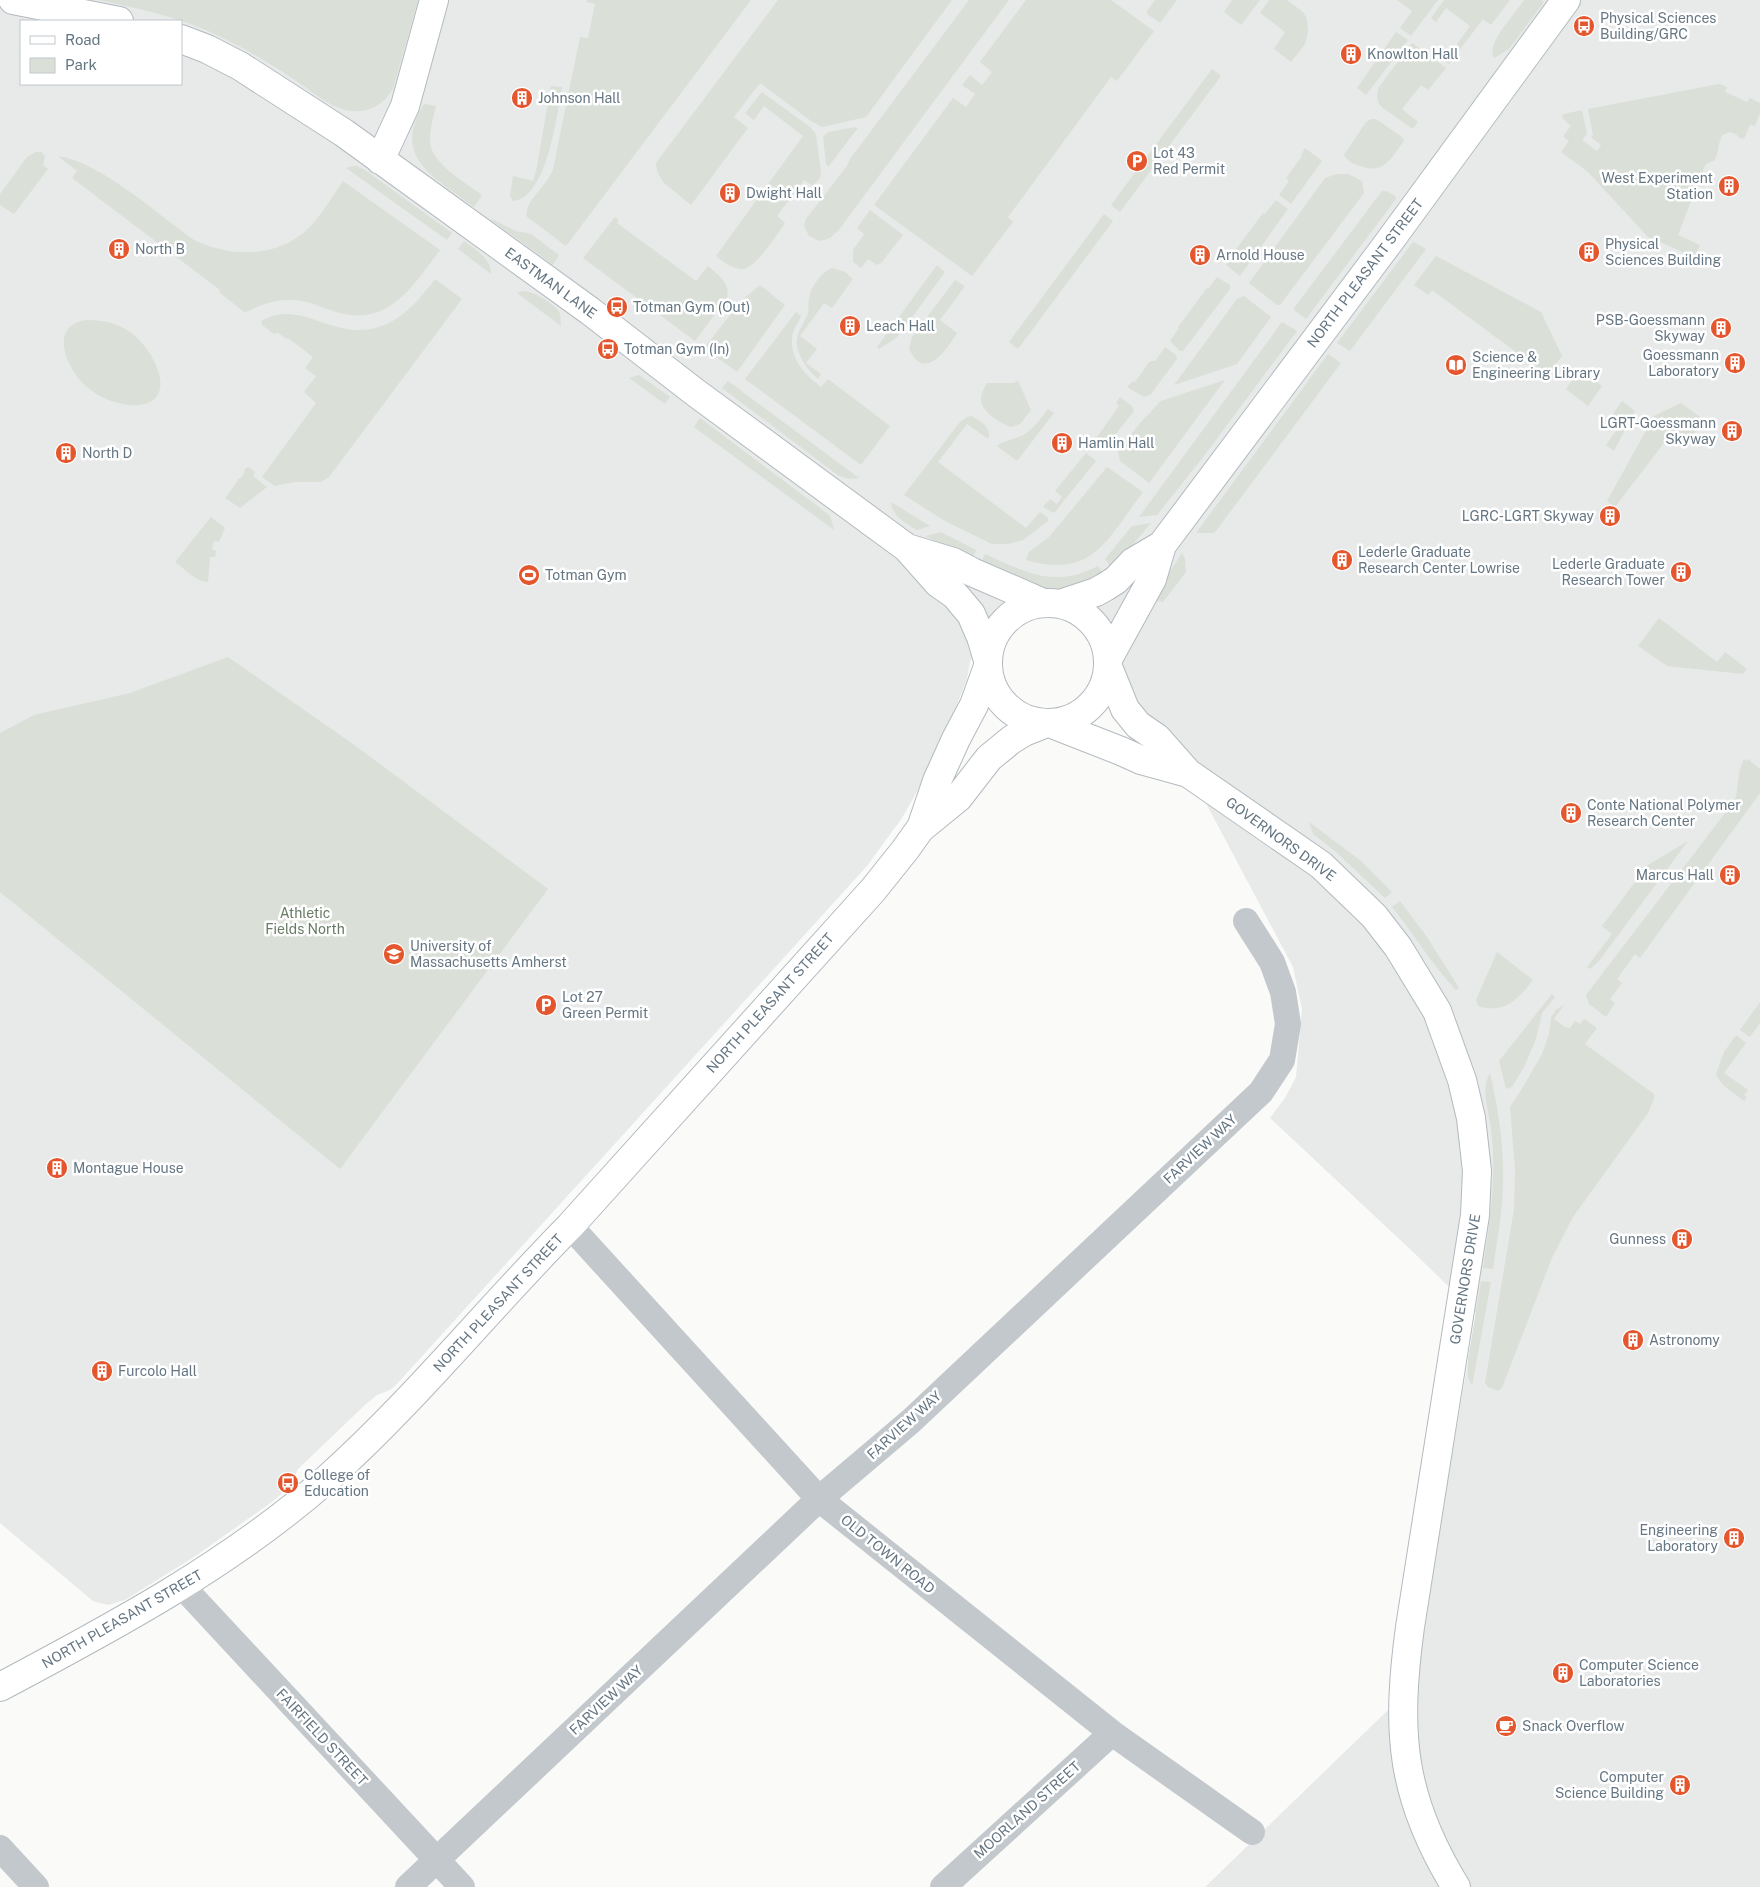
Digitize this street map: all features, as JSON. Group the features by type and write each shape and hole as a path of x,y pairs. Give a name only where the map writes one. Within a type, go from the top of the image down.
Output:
{"main road":[{"path":"13,0 114,20"},
{"path":"380,160 405,106 434,0"},
{"name":"NORTH PLEASANT STREET","path":"1108,663 1152,578 1162,545 1389,242 1566,0"},
{"name":"EASTMAN LANE","path":"182,39 207,49 240,66 344,133 590,311 696,393 907,548 938,583 955,595 971,614 981,638 987,663"},
{"name":"NORTH PLEASANT STREET","path":"1050,603 1096,592 1116,580 1133,562 1162,545"},
{"name":"EASTMAN LANE","path":"907,548 953,562 972,572 1050,603"},
{"path":"1050,603 1072,607 1086,616 1098,628 1105,643 1108,663 1104,686 1094,703 1079,715 1048,724 1022,718 1008,709 998,698 991,684 987,663 993,637 1004,621 1020,609 1050,603"},
{"name":"NORTH PLEASANT STREET","path":"920,830 938,780 956,739 974,705 987,663"},
{"name":"GOVERNORS DRIVE","path":"1108,663 1125,709 1138,725 1157,738 1188,773 1321,865 1374,916 1398,947 1436,1011 1462,1080 1471,1118 1477,1171 1476,1215 1410,1628 1404,1682 1402,1727 1405,1759 1413,1796 1424,1828 1438,1857 1456,1887"},
{"name":"NORTH PLEASANT STREET","path":"0,1687 106,1631 182,1586 270,1525 346,1461 411,1397 570,1226 872,890 906,850 920,830 958,798 989,758 1024,732 1048,724"},
{"name":"GOVERNORS DRIVE","path":"1048,724 1093,739 1141,760 1188,773"}],"street":[{"name":"FARVIEW WAY","path":"408,1887 819,1499 910,1421 1261,1092 1282,1060 1288,1024 1283,992 1272,962 1246,921"},
{"name":"OLD TOWN ROAD","path":"570,1226 819,1499 1112,1733 1252,1832"},
{"name":"FAIRFIELD STREET","path":"182,1586 462,1887"},
{"name":"MOORLAND STREET","path":"943,1887 1112,1733"},
{"path":"0,1848 36,1887"}],"shaded area":[{"name":"University of Massachusetts Amherst","path":"0,0 1760,0 1760,1887 1205,1887 1416,1683 1476,1313 1270,1118 1285,1098 1296,1077 1302,1009 1293,967 1199,790 1129,692 1108,627 1091,609 1063,589 1048,589 1029,593 1005,603 996,611 988,621 970,662 967,679 944,738 928,772 902,818 867,866 395,1386 377,1395 366,1404 298,1469 289,1487 272,1502 194,1557 125,1600 108,1605 93,1601 0,1523"}],"green space":[{"path":"99,0 418,0 393,89 381,103 364,111 344,110 336,107 260,58 208,31 182,20"},
{"path":"587,0 751,0 566,246 526,216 530,203 547,181 553,169 580,37 588,38 595,4 587,2"},
{"path":"778,0 952,0 866,117 822,127 760,83 734,117 748,128 691,205 663,182 657,171 656,163"},
{"path":"969,0 1009,0 838,231 830,238 820,241 809,236 804,226 806,219"},
{"path":"1026,0 1111,0 1154,31 1117,81 1111,77 1008,217 1013,222 972,276 874,205 953,98 966,107 975,94 962,85 970,75 982,85 992,72 980,62"},
{"path":"1155,0 1177,0 1160,23 1147,14"},
{"path":"1232,0 1260,0 1241,25 1224,12"},
{"path":"1269,0 1287,0 1303,12 1307,19 1308,32 1305,44 1291,62 1274,49 1285,32 1260,13"},
{"path":"1397,0 1438,0 1411,36 1400,28 1412,11"},
{"path":"1444,0 1510,0 1491,25 1483,19 1449,64 1438,56 1441,52 1448,57 1470,26 1446,8 1436,22 1431,18"},
{"path":"1524,0 1541,0 1544,2 1509,49 1494,58 1492,52 1497,37"},
{"path":"1396,32 1408,40 1366,95 1357,88"},
{"path":"1412,43 1446,68 1428,90 1421,85 1402,109 1418,122 1413,129 1383,108 1377,96 1379,87"},
{"path":"1212,69 1221,76 1120,212 1111,205"},
{"path":"1719,84 1727,87 1725,92 1747,102 1750,98 1760,103 1760,113 1755,126 1750,125 1744,139 1730,132 1722,135 1715,160 1706,164 1703,170 1678,235 1700,245 1695,257 1648,237 1588,172 1561,152 1569,141 1563,136 1571,126 1562,116 1582,110 1587,134 1582,140 1597,151 1601,145 1591,137 1593,135 1588,109"},
{"path":"551,86 562,87 548,153 542,171 534,186 525,196 513,201 510,196 513,176 533,181"},
{"path":"762,92 810,127 816,134 821,173 820,178 813,186 804,180 777,216 785,223 771,243 752,265 740,269 730,266 716,256 803,136 764,106 754,120 745,113"},
{"path":"424,104 436,106 430,141 432,149 442,165 482,195 474,207 433,176 422,165 415,153 412,139 415,123"},
{"path":"1376,119 1402,137 1404,141 1391,159 1381,167 1375,168 1355,164 1344,155 1366,122"},
{"path":"858,128 828,167 823,137 828,132"},
{"path":"1305,148 1322,161 1291,204 1279,195 1289,181 1286,178 1302,156"},
{"path":"36,152 41,152 45,156 43,165 48,169 14,214 0,205 0,194 27,157"},
{"path":"58,156 93,168 129,191 194,240 223,250 254,252 269,250 297,238 314,223 343,181 440,250 399,299 387,308 373,313 358,315 340,313 299,300 269,303 244,312 219,292 220,290 72,178 77,171"},
{"path":"352,166 365,170 452,233 447,240 346,168"},
{"path":"1337,174 1348,174 1362,181 1364,193 1280,305 1277,305 1249,283 1325,178"},
{"path":"1382,191 1395,196 1396,199 1306,319 1294,308"},
{"path":"1276,200 1288,209 1240,276 1226,265 1263,213 1265,214"},
{"path":"870,210 903,235 881,263 877,265 868,259 861,268 853,262 853,250 864,234 857,228"},
{"path":"1104,214 1113,221 1018,349 1009,342"},
{"path":"615,217 619,220 617,223 696,281 708,266 725,284 728,293 727,298 695,341 583,258"},
{"path":"491,220 516,231 531,234 559,255 553,265"},
{"path":"464,241 486,259 491,274 458,249"},
{"path":"1413,242 1426,249 1350,351 1337,343"},
{"path":"1436,256 1541,312 1562,356 1547,375 1432,290 1428,295 1414,285"},
{"path":"937,265 945,272 900,334 879,349 877,347"},
{"path":"832,268 845,272 853,279 832,308 824,303 800,336 817,349 806,363 821,374 818,379 802,360 797,342 808,313 812,289 821,276"},
{"path":"1217,277 1230,285 1230,289 1183,351 1180,351 1170,341 1178,327"},
{"path":"435,279 462,299 329,477 321,482 294,482 275,486 262,477 316,403 304,392 316,376 305,368 313,357 288,338 278,333 274,334 262,325 261,321 272,316 292,314 342,328 371,329 396,319 407,311"},
{"path":"955,280 965,286 940,320 957,333 948,347 935,360 929,363 922,363 915,359 909,349 912,337"},
{"path":"760,285 785,305 737,372 704,348 742,300"},
{"path":"523,291 538,295 554,306 560,314 561,326 517,293"},
{"path":"1244,296 1271,317 1237,364 1174,385 1237,299"},
{"path":"796,312 801,316 793,333 792,346 800,366 821,387 828,379 890,426 861,465 745,379"},
{"path":"87,320 115,324 130,332 140,341 149,352 160,377 160,389 155,398 145,404 128,405 117,403 96,394 80,379 68,360 64,339 67,330 75,324"},
{"path":"1282,322 1297,331 1204,456 1157,515 1139,517"},
{"path":"1165,347 1176,355 1177,359 1151,394 1144,397 1127,387 1133,381 1135,382 1150,361 1155,361"},
{"path":"1328,354 1341,363 1216,531 1213,533 1196,533"},
{"path":"1580,370 1602,386 1588,406 1566,389"},
{"path":"639,375 670,397 665,404 629,378"},
{"path":"1225,380 1149,483 1120,461 1118,451 1161,401"},
{"path":"728,381 859,478 849,479 839,476 722,388"},
{"path":"1018,381 1031,410 1020,424 1011,427 987,412 982,404 981,397 987,383 1013,383"},
{"path":"1120,397 1132,406 1134,411 1104,449 1094,441 1119,406 1116,403"},
{"path":"1622,401 1635,411 1614,451 1606,445 1618,428 1608,421"},
{"path":"1681,403 1704,420 1688,442 1673,431 1615,507 1607,501 1654,416"},
{"path":"1048,409 1054,413 1017,461 997,446 1028,432"},
{"path":"972,416 987,428 988,439 967,424 938,462 1026,528 1040,512 1048,518 1048,521 1023,540 1008,544 992,544 945,521 904,495 960,422"},
{"path":"700,418 830,516 834,530 694,427"},
{"path":"1086,453 1096,461 1054,513 1043,507 1050,499 1057,504 1062,497 1055,491"},
{"path":"248,467 255,472 253,476 267,487 240,508 225,498"},
{"path":"1107,467 1143,492 1108,539 1096,551 1083,559 1068,564 1049,565 1026,560 1029,552 1049,537"},
{"path":"891,502 930,526 917,530 908,525 894,512"},
{"path":"211,517 225,528 219,542 214,541 212,549 216,551 215,557 210,557 208,582 195,578 175,562"},
{"path":"1151,523 1112,569 1105,559 1132,526"},
{"path":"941,532 976,550 972,560 926,536"},
{"path":"1182,553 1185,559 1186,572 1163,602 1154,600 1165,579"},
{"path":"985,554 1013,567 1040,575 1068,576 1082,573 1098,566 1104,575 1068,588 1043,588 1021,582 980,565"},
{"path":"1659,618 1717,662 1725,652 1747,669 1743,674 1667,666 1638,646"},
{"name":"Athletic Fields North","path":"228,657 353,744 548,889 340,1169 0,892 0,733 34,715 130,693"},
{"path":"1744,759 1747,761 1748,759 1760,769 1760,793 1640,958 1635,954 1617,979 1622,983 1610,999 1615,1003 1606,1017 1589,1004 1586,995 1735,800 1740,769"},
{"path":"1309,822 1361,861 1392,892 1385,898 1336,852 1313,834"},
{"path":"1688,841 1599,961 1590,969 1587,967 1612,934 1602,926 1648,865"},
{"path":"1400,901 1427,937 1459,988 1456,990 1392,907"},
{"path":"1497,952 1533,980 1522,994 1510,1004 1496,1008 1478,1006 1476,1000"},
{"path":"1552,994 1555,997 1542,1013 1536,1039 1524,1067 1512,1087 1506,1089 1499,1061"},
{"path":"1760,1002 1760,1023 1750,1037 1740,1030"},
{"path":"1564,1005 1554,1019 1565,1027 1570,1028 1575,1021 1580,1024 1584,1019 1597,1028 1585,1044 1654,1094 1654,1099 1648,1113 1573,1217 1552,1258 1502,1388 1498,1391 1488,1387 1485,1383 1514,1209 1515,1170 1510,1107 1542,1054 1549,1034 1551,1017 1557,1009"},
{"path":"1736,1035 1746,1043 1724,1073 1748,1090 1744,1095 1747,1097 1744,1101 1724,1086 1716,1074 1724,1052"},
{"path":"1490,1073 1496,1099 1503,1153 1503,1191 1493,1269 1483,1268 1493,1182 1493,1147 1485,1093"},
{"path":"1481,1281 1491,1282 1472,1386 1468,1376 1468,1360"}],"place":[{"name":"Physical Sciences Building/GRC","path":"1584,26"},
{"name":"Knowlton Hall","path":"1351,54"},
{"name":"Johnson Hall","path":"522,98"},
{"name":"Lot 43 Red Permit","path":"1137,161"},
{"name":"West Experiment Station","path":"1729,186"},
{"name":"Dwight Hall","path":"730,193"},
{"name":"North B","path":"119,249"},
{"name":"Physical Sciences Building","path":"1589,252"},
{"name":"Arnold House","path":"1200,255"},
{"name":"Totman Gym (Out)","path":"617,307"},
{"name":"Leach Hall","path":"850,326"},
{"name":"PSB-Goessmann Skyway","path":"1721,328"},
{"name":"Totman Gym (In)","path":"608,349"},
{"name":"Goessmann Laboratory","path":"1735,363"},
{"name":"Science & Engineering Library","path":"1456,365"},
{"name":"LGRT-Goessmann Skyway","path":"1732,431"},
{"name":"Hamlin Hall","path":"1062,443"},
{"name":"North D","path":"66,453"},
{"name":"LGRC-LGRT Skyway","path":"1610,516"},
{"name":"Lederle Graduate Research Center Lowrise","path":"1342,560"},
{"name":"Lederle Graduate Research Tower","path":"1681,572"},
{"name":"Totman Gym","path":"529,575"},
{"name":"Conte National Polymer Research Center","path":"1571,813"},
{"name":"Marcus Hall","path":"1730,875"},
{"name":"University of Massachusetts Amherst","path":"394,954"},
{"name":"Lot 27 Green Permit","path":"546,1005"},
{"name":"Montague House","path":"57,1168"},
{"name":"Gunness","path":"1682,1239"},
{"name":"Astronomy","path":"1633,1340"},
{"name":"Furcolo Hall","path":"102,1371"},
{"name":"College of Education","path":"288,1483"},
{"name":"Engineering Laboratory","path":"1734,1538"},
{"name":"Computer Science Laboratories","path":"1563,1673"},
{"name":"Snack Overflow","path":"1506,1726"},
{"name":"Computer Science Building","path":"1680,1785"}]}
